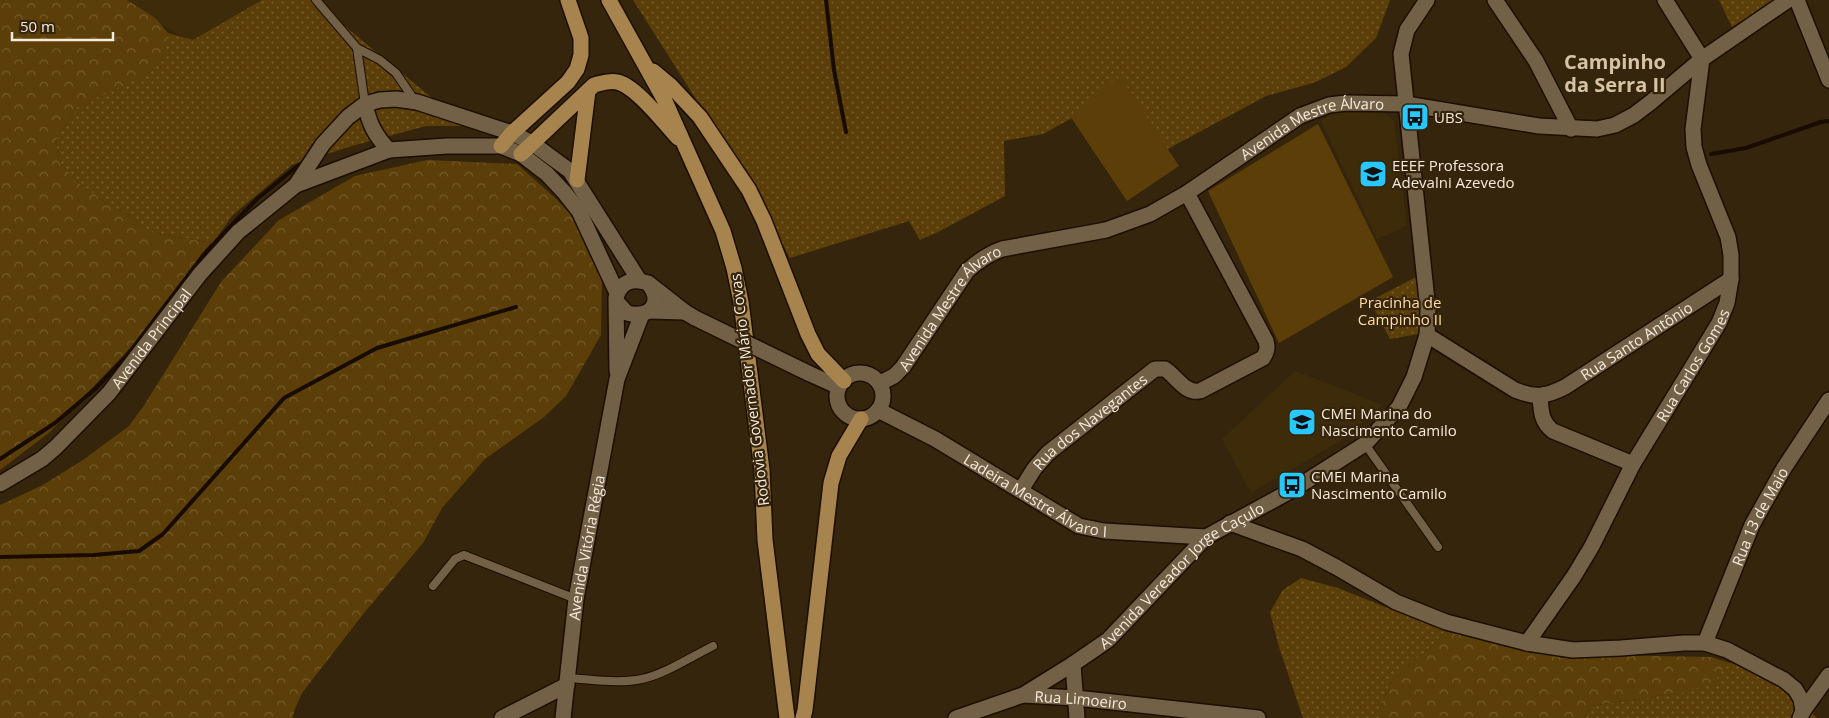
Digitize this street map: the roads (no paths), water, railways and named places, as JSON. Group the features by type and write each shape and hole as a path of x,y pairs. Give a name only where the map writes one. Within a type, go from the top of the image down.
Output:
{"main road":[{"path":"501,146 512,133 568,82 576,70 581,55 580,38 568,0"},
{"name":"Rodovia Governador Mário Covas","path":"609,0 648,67 687,148 723,231 734,268 741,302 762,470 765,540 787,718"},
{"path":"648,67 691,106 729,159 748,190 764,221 808,334 818,354 841,384"},
{"path":"521,154 594,85 607,81 619,82 634,90 687,148"},
{"path":"577,180 588,91"},
{"path":"803,718 831,483 839,456 861,419"}],"street":[{"path":"1406,104 1401,54 1403,42 1407,30 1427,0"},
{"path":"1495,0 1536,61 1571,129"},
{"path":"1665,0 1702,59"},
{"name":"Avenida Mestre Álvaro","path":"880,383 894,376 903,368 967,271 989,254 1002,248 1106,230 1150,214 1187,193 1300,116 1316,109 1346,103 1406,104 1539,126 1597,130 1615,125 1634,115 1702,59 1788,0"},
{"path":"1797,0 1829,80"},
{"name":"Rua Carlos Gomes","path":"1527,643 1574,576 1592,546 1633,464 1719,323 1727,303 1731,279 1731,255 1728,237 1699,165 1692,129 1702,59"},
{"name":"Avenida Principal","path":"0,484 42,459 109,393 200,274 238,232 296,185 324,144 348,117 365,104 380,100 396,99 417,102 512,133 532,144 562,164 577,180 643,282"},
{"path":"365,104 374,133 389,150"},
{"name":"Avenida Vereador Jorge Caçulo","path":"956,718 1023,695 1108,640 1206,537 1294,488 1365,444 1399,407 1414,377 1427,335 1428,310 1406,104"},
{"name":"Avenida Principal","path":"296,185 389,150 447,146 501,146"},
{"path":"501,146 521,154 547,174 579,211 617,297 627,313 690,315"},
{"name":"Rua dos Navegantes","path":"1020,490 1034,469 1048,453 1155,369 1165,369 1187,389 1200,392 1263,358 1267,352 1266,341 1187,193"},
{"name":"Rua Santo Antônio","path":"1540,396 1553,394 1565,387 1731,279"},
{"path":"617,297 622,285 630,281 643,282 690,315 808,373 841,384"},
{"path":"643,282 655,296 654,304 646,313"},
{"name":"Avenida Vitória Régia","path":"563,718 576,599 617,379 617,297"},
{"name":"Avenida Vitória Régia","path":"617,379 646,313"},
{"path":"1427,335 1515,390 1528,396 1540,396 1545,425 1553,431 1633,464"},
{"path":"854,374 867,374 880,383 883,396 882,403 878,410 868,417 861,419 850,416 840,407 838,400 841,384 854,374"},
{"name":"Rua 13 de Maio","path":"1705,643 1756,517 1784,468 1829,400"},
{"name":"Ladeira Mestre Álvaro I","path":"878,410 935,439 1056,514 1079,526 1104,531 1206,537"},
{"path":"1230,523 1302,549 1336,566 1396,602 1446,622 1527,643 1573,650 1684,642 1705,643 1727,650 1784,680 1801,699 1801,715"},
{"path":"1073,664 1077,718"},
{"path":"1801,715 1829,675"},
{"path":"502,718 567,681"},
{"name":"Rua Limoeiro","path":"1023,695 1076,698 1258,718"}],"lane":[{"path":"316,0 358,48 380,60 396,73 417,102"},
{"path":"358,48 365,104"},
{"path":"1365,444 1438,547"},
{"path":"433,586 455,559 464,555 576,599"},
{"path":"567,681 643,679 656,675 713,646"}],"waterway":[{"path":"826,0 834,70 846,132"},
{"path":"1711,154 1746,148 1821,122 1829,121"},
{"path":"0,459 55,423 95,389 126,357 205,253 257,199 300,164"},
{"path":"0,557 94,555 139,551 163,534 284,398 377,348 516,307"}],"place":[{"name":"UBS","path":"1415,117"},
{"name":"EEEF Professora Adevalni Azevedo","path":"1373,174"},
{"name":"CMEI Marina do Nascimento Camilo","path":"1302,422"},
{"name":"CMEI Marina Nascimento Camilo","path":"1292,485"}],"district":[{"name":"Campinho da Serra II","path":"1615,72"}],"park label":[{"name":"Pracinha de Campinho II","path":"1400,310"}]}
